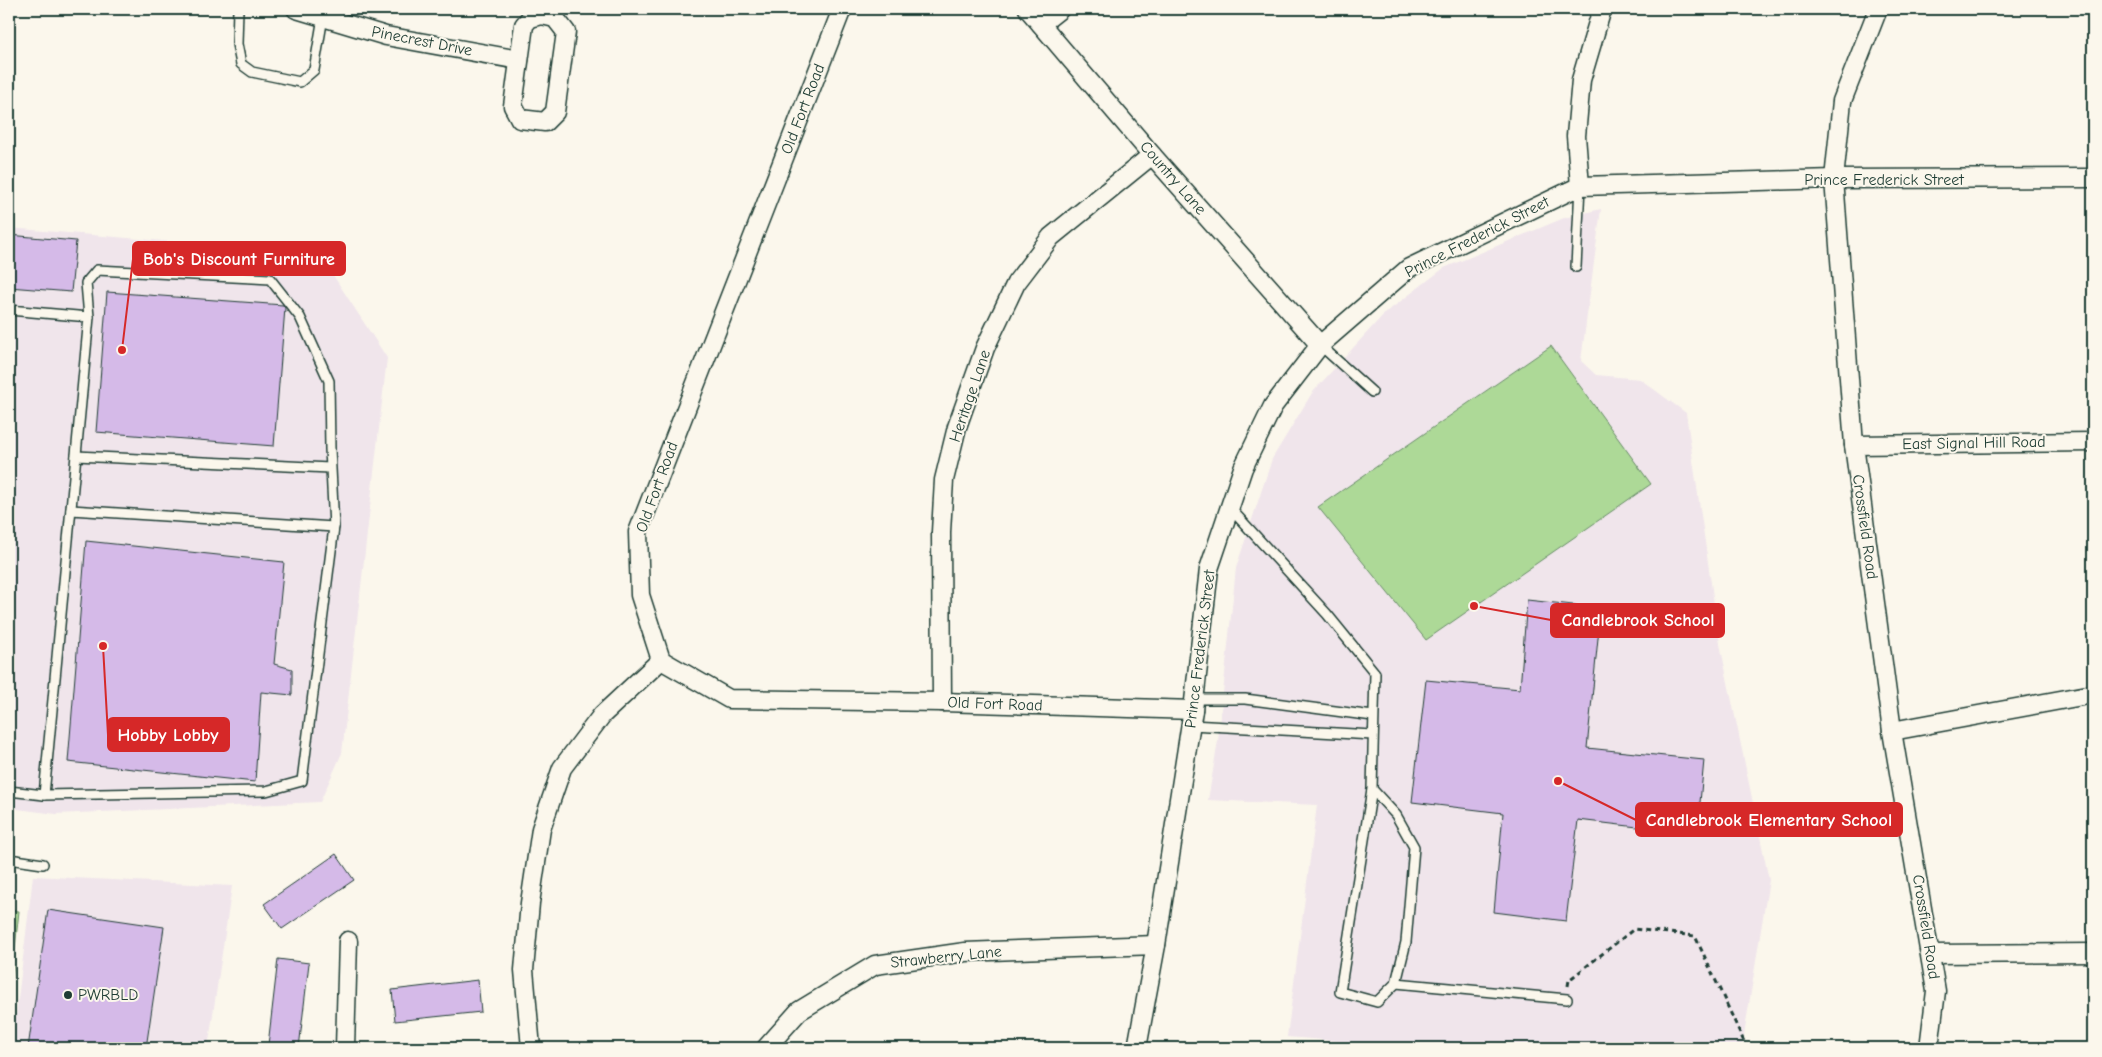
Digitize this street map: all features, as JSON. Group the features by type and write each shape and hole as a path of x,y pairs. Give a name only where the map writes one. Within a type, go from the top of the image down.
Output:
{"street":[{"name":"Pinecrest Drive","path":"296,9 386,36 519,60"},
{"name":"Old Fort Road","path":"842,9 638,532 640,595 661,660 729,699 942,702 1193,711"},
{"name":"Country Lane","path":"1028,9 1152,155 1320,345"},
{"path":"1041,24 1060,9"},
{"path":"1580,186 1576,136 1581,80 1602,9"},
{"name":"Crossfield Road","path":"1878,9 1842,101 1834,179 1854,445 1892,731 1936,991 1930,1048"},
{"path":"542,15 555,18 566,32 555,112 545,122 520,118 512,106 519,60 524,25 530,18 542,15"},
{"name":"Heritage Lane","path":"942,702 941,532 944,480 957,427 985,348 1016,282 1051,236 1152,155"},
{"name":"Prince Frederick Street","path":"1137,1048 1156,945 1193,711 1209,569 1242,468 1273,406 1320,345 1409,268 1580,186 1834,179 2093,178"},
{"name":"East Signal Hill Road","path":"1854,445 2093,442"},
{"path":"531,1048 524,970 530,903 544,821 562,768 602,715 661,660"},
{"path":"1892,731 2093,694"},
{"path":"345,1048 348,941"},
{"name":"Strawberry Lane","path":"766,1048 799,1011 875,965 965,952 1156,945"},
{"path":"1931,954 2093,953"}],"lane":[{"path":"238,9 237,44 241,64 252,72 300,82 314,70 323,17"},
{"path":"1576,267 1580,186"},
{"path":"9,791 44,796 266,791 302,781 334,527 330,468 330,381 300,317 270,279 97,270 86,283 89,317 44,796"},
{"path":"9,310 89,317"},
{"path":"1320,345 1372,392"},
{"path":"76,456 330,468"},
{"path":"1230,508 1327,614 1375,674 1372,789 1340,992 1377,1002 1396,983 1406,942 1414,847 1396,815 1372,789"},
{"path":"71,510 334,527"},
{"path":"1193,711 1245,699 1373,716"},
{"path":"1193,711 1373,735"},
{"path":"9,859 43,864"},
{"path":"1396,983 1567,999"}],"path":[{"path":"1567,999 1569,980 1634,929 1695,936 1746,1048"}],"shaded area":[{"path":"1601,209 1581,361 1596,375 1640,379 1686,413 1720,644 1769,880 1742,1048 1422,1048 1287,1037 1317,805 1208,800 1218,741 1236,568 1272,459 1312,393 1384,314 1444,268 1564,218"},
{"path":"9,228 234,247 329,269 387,358 342,753 320,802 56,814 9,808"},
{"path":"33,876 232,886 208,1048 12,1048"}],"green space":[{"path":"1551,346 1651,484 1426,640 1318,507"},
{"path":"9,910 19,911 9,1005"}],"building":[{"path":"9,235 76,241 71,292 9,287"},
{"path":"107,292 283,305 285,308 274,446 96,432"},
{"path":"86,541 284,562 274,664 292,669 292,695 261,692 255,782 68,762"},
{"path":"1527,600 1601,608 1587,748 1704,760 1697,834 1578,820 1566,921 1494,912 1503,813 1412,802 1426,680 1520,689"},
{"path":"336,854 354,880 282,929 264,904"},
{"path":"48,910 164,927 146,1048 28,1048"},
{"path":"278,959 309,963 299,1048 268,1045"},
{"path":"478,980 481,1012 395,1021 392,990"}],"place":[{"name":"Bob's Discount Furniture","path":"122,350"},
{"name":"Candlebrook School","path":"1474,606"},
{"name":"Hobby Lobby","path":"103,646"},
{"name":"Candlebrook Elementary School","path":"1558,781"},
{"name":"PWRBLD","path":"68,995"}]}
